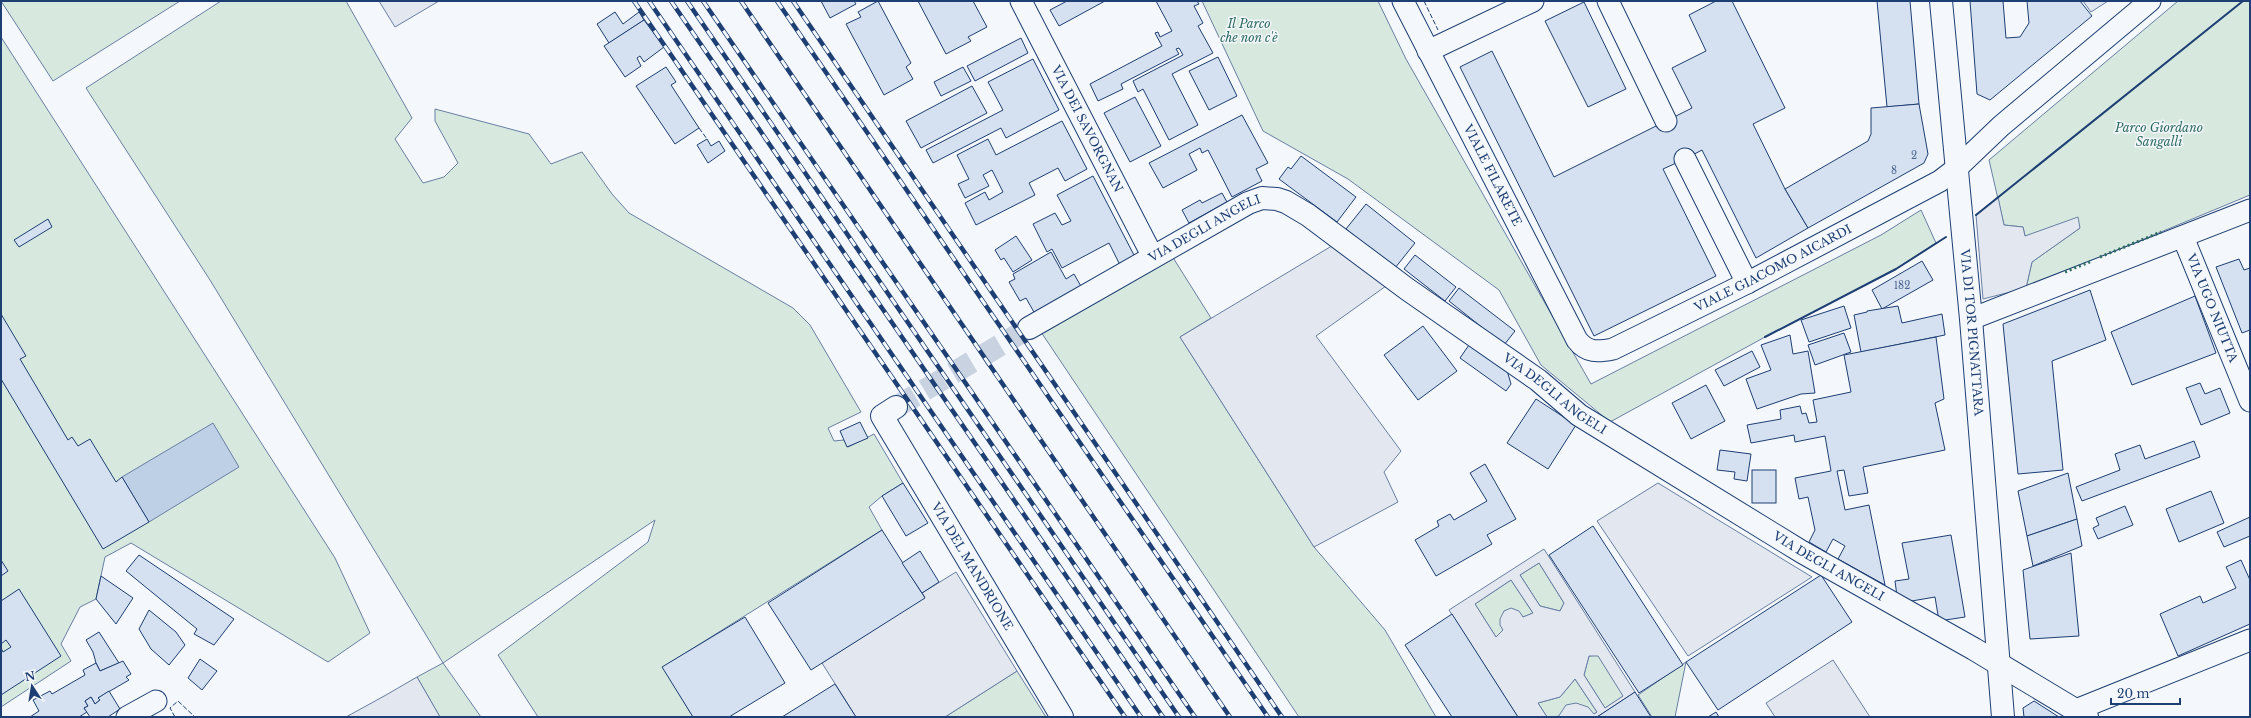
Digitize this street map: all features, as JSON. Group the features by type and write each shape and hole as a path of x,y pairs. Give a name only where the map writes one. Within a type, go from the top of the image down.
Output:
{"street":[{"name":"VIA DEI SAVORGNAN","path":"1021,1 1153,257"},
{"name":"VIALE FILARETE","path":"1403,1 1573,333 1584,348"},
{"path":"1428,51 1533,1"},
{"path":"1608,1 1666,121"},
{"name":"VIA DI TOR PIGNATTARA","path":"1941,1 1971,320 2003,717"},
{"name":"VIALE GIACOMO AICARDI","path":"1584,348 1593,351 1613,349 1747,283 1925,190 1957,168 2001,126 2150,1"},
{"path":"1684,158 1747,283"},
{"name":"VIA DEGLI ANGELI","path":"1029,328 1253,201 1268,198 1286,202 1308,215 1408,289 1538,380 1579,415 1802,552 1999,664 2081,714"},
{"path":"1971,320 2250,210"},
{"name":"VIA UGO NIUTTA","path":"2182,237 2250,401"},
{"name":"VIA DEL MANDRIONE","path":"889,412 1062,717"},
{"path":"2081,714 2250,640"},
{"path":"127,717 156,701"}],"green space":[{"path":"1,1 180,1 53,81"},
{"path":"221,1 346,1 412,118 395,139 423,183 444,177 458,163 435,121 435,109 529,134 551,164 582,152 612,194 629,213 793,308 810,325 861,412 828,428 834,441 844,440 848,447 874,434 903,483 882,496 869,507 882,530 663,667 693,717 538,717 498,655 648,542 655,520 443,663 210,280 86,88"},
{"name":"Il Parco che non c'è","path":"1202,1 1378,1 1406,59 1591,384 1881,235 1921,210 1936,243 1896,269 1765,337 1610,422 1541,365 1499,290 1348,179 1263,131"},
{"name":"Parco Giordano Sangalli","path":"2178,1 2250,1 2250,195 2026,288 2032,262 2080,228 2025,236 2023,227 2004,225 1989,160"},
{"path":"1,37 335,558 370,633 328,662 131,543 105,557 96,599 80,607 61,644 71,661 1,707"},
{"path":"1172,256 1211,318 1180,337 1314,547 1385,630 1436,717 1299,717 1041,332"},
{"path":"1539,563 1564,603 1560,611 1540,606 1520,575"},
{"path":"1511,580 1533,613 1523,617 1515,610 1504,611 1503,630 1496,637 1475,604"},
{"path":"1598,655 1624,696 1605,708 1584,675 1589,656"},
{"path":"1686,662 1675,717 1652,717 1638,695"},
{"path":"443,663 481,717 440,717 417,677"},
{"path":"1017,671 1046,717 945,717"},
{"path":"1575,679 1597,712 1594,714 1547,717 1538,703 1560,697"}],"shaded area":[{"path":"379,1 439,1 395,27"},
{"path":"2083,1 2108,1 2091,12"},
{"path":"1998,197 2004,225 2023,227 2025,236 2078,217 2080,228 2032,262 2026,288 1983,299 1976,215"},
{"path":"1335,244 1386,286 1316,336 1401,451 1384,472 1398,502 1314,547 1180,337"},
{"path":"1658,483 1812,577 1688,656 1597,521"},
{"path":"1544,549 1635,692 1597,717 1558,717 1566,705 1576,703 1588,707 1594,714 1597,712 1575,679 1560,697 1538,703 1547,717 1518,717 1449,610","holes":["1539,563 1564,603 1560,611 1540,606 1520,575","1511,580 1533,613 1523,617 1519,611 1511,608 1504,611 1500,619 1500,625 1503,630 1496,637 1475,604","1589,656 1598,656 1623,696 1605,708 1584,675"]},
{"path":"956,572 1017,671 945,717 856,717 822,663 925,597 922,593"},
{"path":"1833,660 1870,717 1775,717 1766,703"},
{"path":"417,677 440,717 346,717 386,695"}],"water":[{"path":"213,423 239,467 149,522 122,477"}],"building":[{"path":"821,1 854,1 856,4 830,18"},
{"path":"878,1 911,63 906,67 913,79 884,95 846,24 861,17 858,12"},
{"path":"918,1 973,1 987,27 968,37 971,41 946,54"},
{"path":"1067,1 1105,1 1059,26 1050,10"},
{"path":"1156,1 1197,1 1199,4 1194,6 1203,23 1198,26 1213,53 1172,74 1198,125 1169,140 1143,89 1138,92 1133,81 1183,55 1179,48 1176,49 1179,54 1121,84 1123,89 1098,101 1090,84 1162,46 1155,33 1158,32 1160,37 1172,31"},
{"path":"1716,1 1732,1 1785,108 1753,124 1785,189 1808,228 1756,258 1702,150 1663,169 1716,276 1594,336 1460,67 1492,51 1554,177 1692,108 1672,68 1706,51 1689,15"},
{"path":"1877,1 1910,1 1919,104 1887,107"},
{"path":"1970,1 2003,1 2006,38 2020,37 2029,23 2027,1 2080,1 2092,16 1990,100 1977,94"},
{"path":"1584,2 1626,89 1588,107 1545,21"},
{"path":"615,12 623,24 639,12 644,20 609,43 597,24"},
{"path":"644,20 664,47 644,62 640,56 637,58 641,66 625,77 604,46"},
{"path":"1021,38 1028,53 975,81 967,66"},
{"path":"1218,57 1237,96 1209,110 1189,71"},
{"path":"1033,59 1059,110 1006,138 1001,128 933,163 926,150 1003,110 988,82"},
{"path":"666,67 676,82 671,85 699,128 675,144 636,86"},
{"path":"963,67 971,81 941,96 934,82"},
{"path":"972,86 987,113 921,148 906,121"},
{"path":"1135,97 1161,146 1130,162 1104,113"},
{"path":"1919,104 1928,154 1924,163 1808,228 1785,189 1868,141 1871,134 1871,108"},
{"path":"1242,115 1268,163 1256,169 1262,181 1232,197 1208,150 1202,153 1200,148 1189,154 1197,170 1163,188 1149,163"},
{"path":"1062,121 1087,169 1065,181 1058,168 1029,183 1035,195 976,225 965,203 985,192 989,200 1003,192 992,170 983,175 989,186 965,198 958,184 969,179 957,155 988,139 996,155"},
{"path":"707,139 711,146 719,141 725,151 708,163 697,145"},
{"path":"1301,156 1356,197 1337,222 1279,179 1288,167 1291,169"},
{"path":"1093,176 1135,257 1120,265 1109,243 1062,268 1052,249 1047,252 1033,224 1055,213 1062,225 1071,221 1057,195"},
{"path":"1222,193 1227,202 1189,223 1182,210 1200,200 1202,203"},
{"path":"1366,204 1415,243 1395,268 1346,229"},
{"path":"48,219 52,227 19,247 14,240"},
{"path":"1016,236 1032,260 1013,272 1004,258 1001,260 995,250"},
{"path":"1051,252 1066,279 1074,274 1082,288 1035,314 1026,298 1020,301 1009,282 1015,279 1013,274"},
{"path":"1415,255 1456,287 1445,301 1404,269"},
{"path":"2239,259 2244,270 2250,268 2250,330 2242,333 2216,267"},
{"path":"1922,261 1933,280 1882,309 1872,290"},
{"path":"1459,288 1515,331 1504,345 1449,301"},
{"path":"2090,290 2106,340 2052,361 2063,470 2018,474 2003,324"},
{"path":"2195,296 2216,353 2132,385 2111,332"},
{"path":"1844,306 1851,328 1809,342 1801,320"},
{"path":"1898,306 1902,323 1942,314 1945,335 1861,352 1854,315 1867,311"},
{"path":"1,314 26,356 20,359 68,440 72,437 78,446 90,439 116,482 122,477 149,522 103,549 1,379"},
{"path":"1423,326 1457,371 1418,400 1384,355"},
{"path":"1844,333 1851,352 1815,365 1808,345"},
{"path":"1790,335 1793,354 1808,351 1815,393 1801,394 1757,409 1746,379 1771,370 1761,345"},
{"path":"1936,337 1944,399 1935,403 1945,450 1863,467 1868,493 1849,496 1844,470 1837,471 1845,510 1869,505 1885,585 1838,559 1845,546 1833,539 1826,552 1809,542 1815,530 1808,497 1799,499 1795,478 1831,471 1825,436 1795,442 1794,435 1751,443 1747,425 1781,419 1780,410 1800,406 1802,414 1806,413 1809,423 1817,422 1813,400 1851,392 1844,355"},
{"path":"1471,342 1506,367 1511,384 1506,391 1460,358"},
{"path":"1752,351 1760,367 1724,386 1715,370"},
{"path":"2200,383 2205,394 2220,388 2230,413 2201,425 2186,388"},
{"path":"1706,385 1725,421 1691,439 1672,403"},
{"path":"1536,399 1576,425 1548,469 1507,443"},
{"path":"860,422 868,438 847,447 840,431"},
{"path":"2194,441 2200,457 2082,501 2076,487 2120,470 2115,454 2140,445 2145,459"},
{"path":"1720,450 1751,454 1747,481 1734,479 1735,472 1717,470"},
{"path":"1485,464 1516,519 1487,535 1492,544 1436,576 1415,540 1439,526 1437,521 1450,514 1454,520 1487,501 1470,473"},
{"path":"1752,470 1776,470 1776,503 1752,503"},
{"path":"2068,473 2077,519 2027,536 2018,491"},
{"path":"903,483 928,523 906,536 882,496"},
{"path":"2211,491 2224,523 2179,542 2166,509"},
{"path":"2125,506 2133,525 2098,539 2093,528 2099,525 2096,518"},
{"path":"2250,517 2250,536 2224,547 2217,532"},
{"path":"2077,519 2082,546 2033,566 2027,536"},
{"path":"1593,526 1683,665 1639,693 1549,555"},
{"path":"882,530 925,598 811,670 768,603"},
{"path":"1951,535 1965,617 1939,621 1935,597 1906,602 1897,596 1895,581 1909,579 1902,543"},
{"path":"920,551 939,582 922,593 902,563"},
{"path":"2071,553 2079,636 2030,639 2023,570"},
{"path":"139,555 234,619 214,645 194,634 197,629 126,571"},
{"path":"1,560 8,571 1,576"},
{"path":"2241,560 2250,580 2250,624 2178,656 2160,614 2200,596 2203,603 2236,588 2226,567"},
{"path":"1821,575 1852,622 1718,710 1686,662"},
{"path":"101,576 133,598 116,624 96,599"},
{"path":"19,589 61,656 1,695 1,648 3,652 11,647 6,640 1,644 1,601"},
{"path":"149,610 176,632 185,645 169,665 151,649 139,629"},
{"path":"1452,614 1518,717 1452,717 1405,645"},
{"path":"745,617 785,683 729,717 693,717 662,667"},
{"path":"99,632 119,663 100,671 93,652 86,640"},
{"path":"200,659 217,671 202,690 188,678"},
{"path":"123,661 131,674 126,677 129,680 98,698 100,700 95,704 91,697 85,701 88,706 84,708 87,712 79,717 30,717 39,711 33,700 50,691 52,694 85,675 83,670 96,663 100,671"},
{"path":"835,684 856,717 782,717"},
{"path":"109,691 120,709 108,717 90,717 84,708 88,706 85,701 91,697 95,704 100,700 98,698"},
{"path":"1635,692 1651,717 1597,717"},
{"path":"2034,701 2059,717 2024,717 2023,708"},
{"path":"1716,712 1719,717 1708,717"}],"tunnel":[{"path":"896,407 1029,328"}],"railway":[{"path":"634,1 1125,717"},
{"path":"649,1 1141,717"},
{"path":"671,1 1163,717"},
{"path":"687,1 1179,717"},
{"path":"703,1 1195,717"},
{"path":"741,1 1230,717"},
{"path":"777,1 1268,717"},
{"path":"793,1 1282,717"}],"hedge":[{"path":"2100,257 2161,232"},
{"path":"2065,272 2092,261"}],"fence":[{"path":"1424,1 1438,30"},
{"path":"699,128 707,139"},
{"path":"175,717 170,708 178,701 195,717"}],"wall":[{"path":"1976,215 2243,1"},
{"path":"1765,337 1896,269 1946,237"}]}
